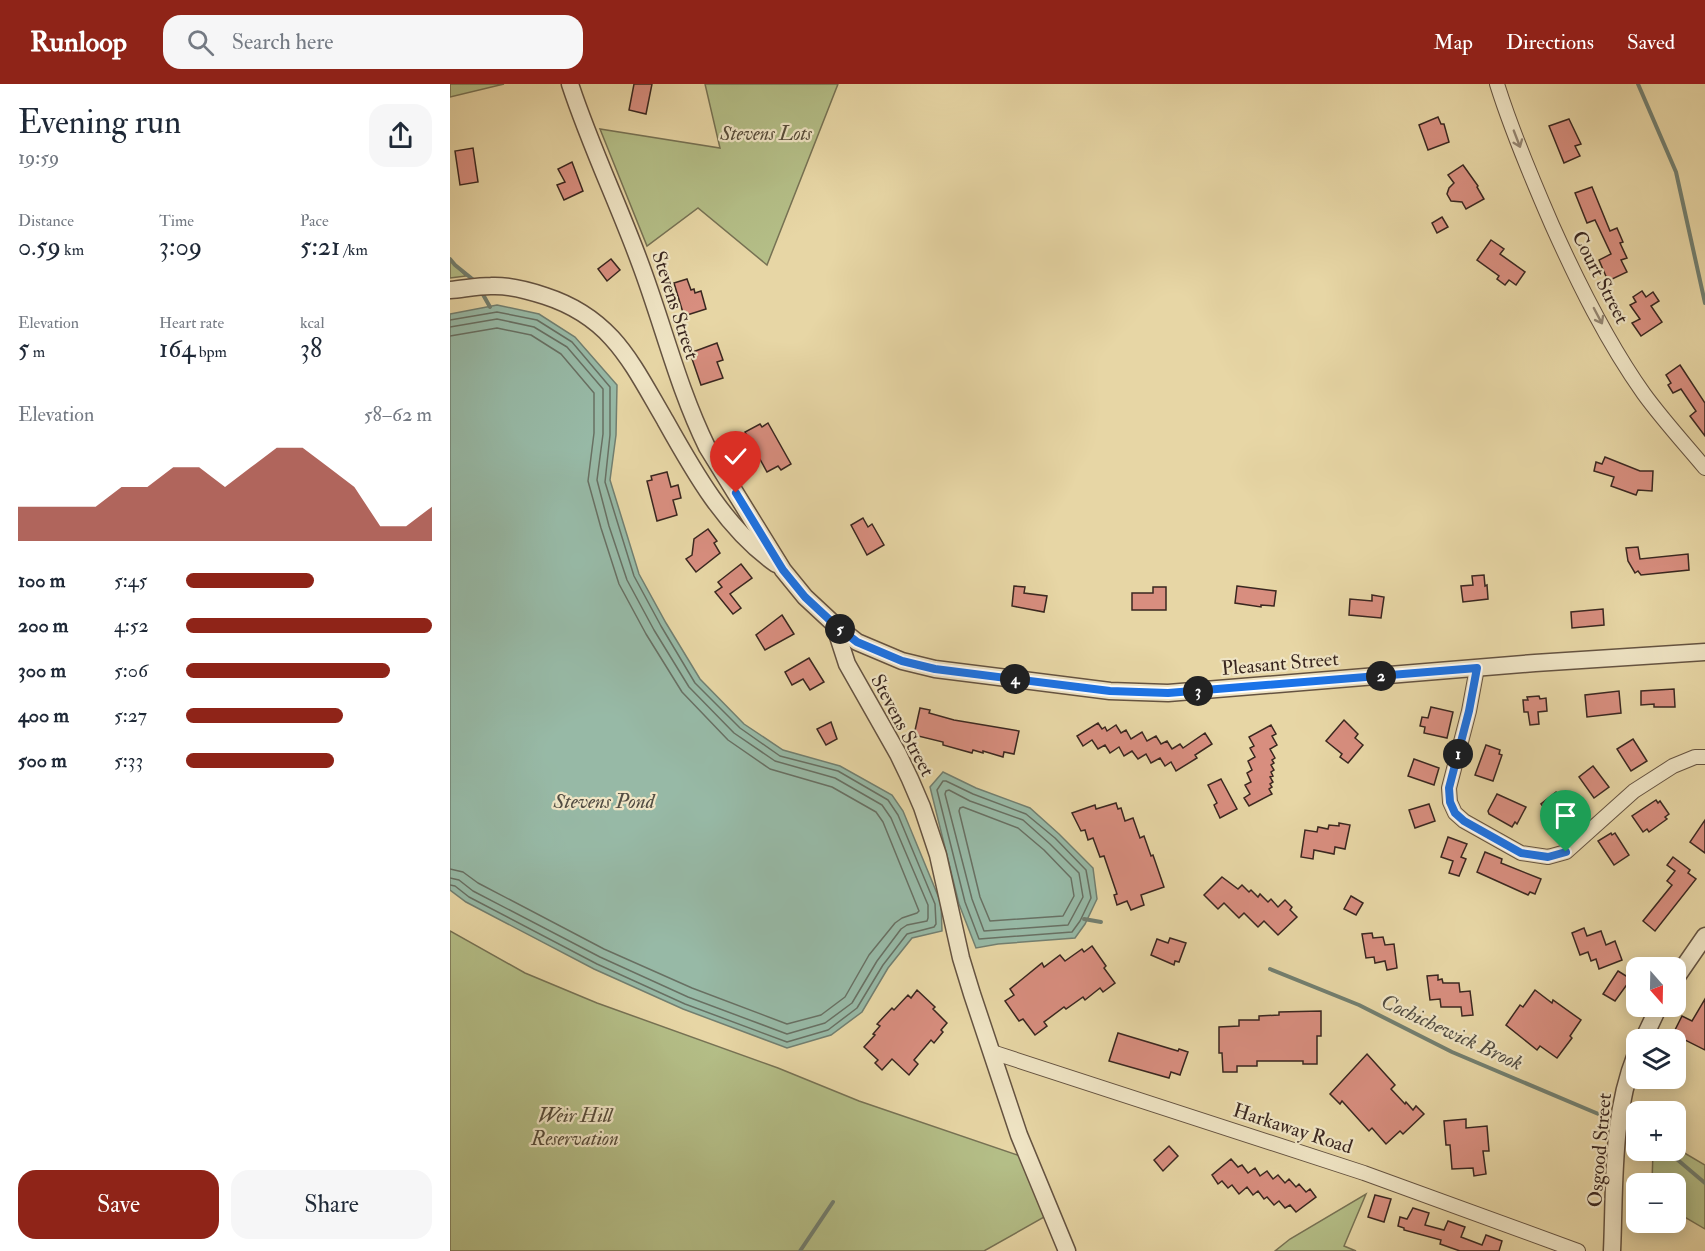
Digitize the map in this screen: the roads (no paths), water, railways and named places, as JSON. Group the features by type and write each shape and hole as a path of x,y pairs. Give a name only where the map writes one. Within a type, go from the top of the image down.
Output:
{"street":[{"name":"Stevens Street","path":"570,84 640,262 670,357 697,426 783,570 805,597 834,624 847,664 898,754 922,807 944,877 961,958 1019,1135 1067,1251"},
{"name":"Court Street","path":"1497,84 1529,171 1560,242 1590,302 1645,395 1705,468"},
{"path":"455,290 491,286 528,290 555,299 581,312 616,342 631,361 665,421 712,497 731,523 755,548 783,570"},
{"name":"Pleasant Street","path":"834,624 857,642 902,661 935,669 1110,691 1168,693 1705,652"},
{"path":"1477,668 1469,711 1449,788 1450,802 1455,813 1464,821 1521,853 1548,857 1566,852 1634,791 1673,766 1695,757 1705,757"},
{"path":"1686,964 1705,936"},
{"name":"Harkaway Road","path":"993,1052 1364,1173 1578,1251"},
{"name":"Osgood Street","path":"1612,1251 1618,1123 1626,1085"}],"water":[{"name":"Stevens Pond","path":"497,305 539,314 575,337 617,385 616,435 610,480 639,574 700,679 744,724 783,750 840,766 892,795 903,811 941,903 942,931 912,938 888,968 862,1012 831,1035 787,1048 683,1009 594,969 466,902 450,890 450,314"},
{"path":"943,772 976,788 1030,808 1093,868 1097,899 1085,924 1075,938 976,948 959,904 930,787"}],"waterway":[{"path":"1638,84 1676,172 1705,303"},
{"path":"450,259 476,282"},
{"path":"481,291 490,307"},
{"path":"1084,919 1101,922"},
{"name":"Cochichewick Brook","path":"1270,969 1359,1005 1452,1052 1615,1121"},
{"name":"Cochichewick Brook","path":"1679,1161 1705,1183"},
{"path":"800,1251 833,1202"}],"park label":[{"name":"Stevens Lots","path":"766,133"},
{"name":"Weir Hill Reservation","path":"575,1126"}]}
